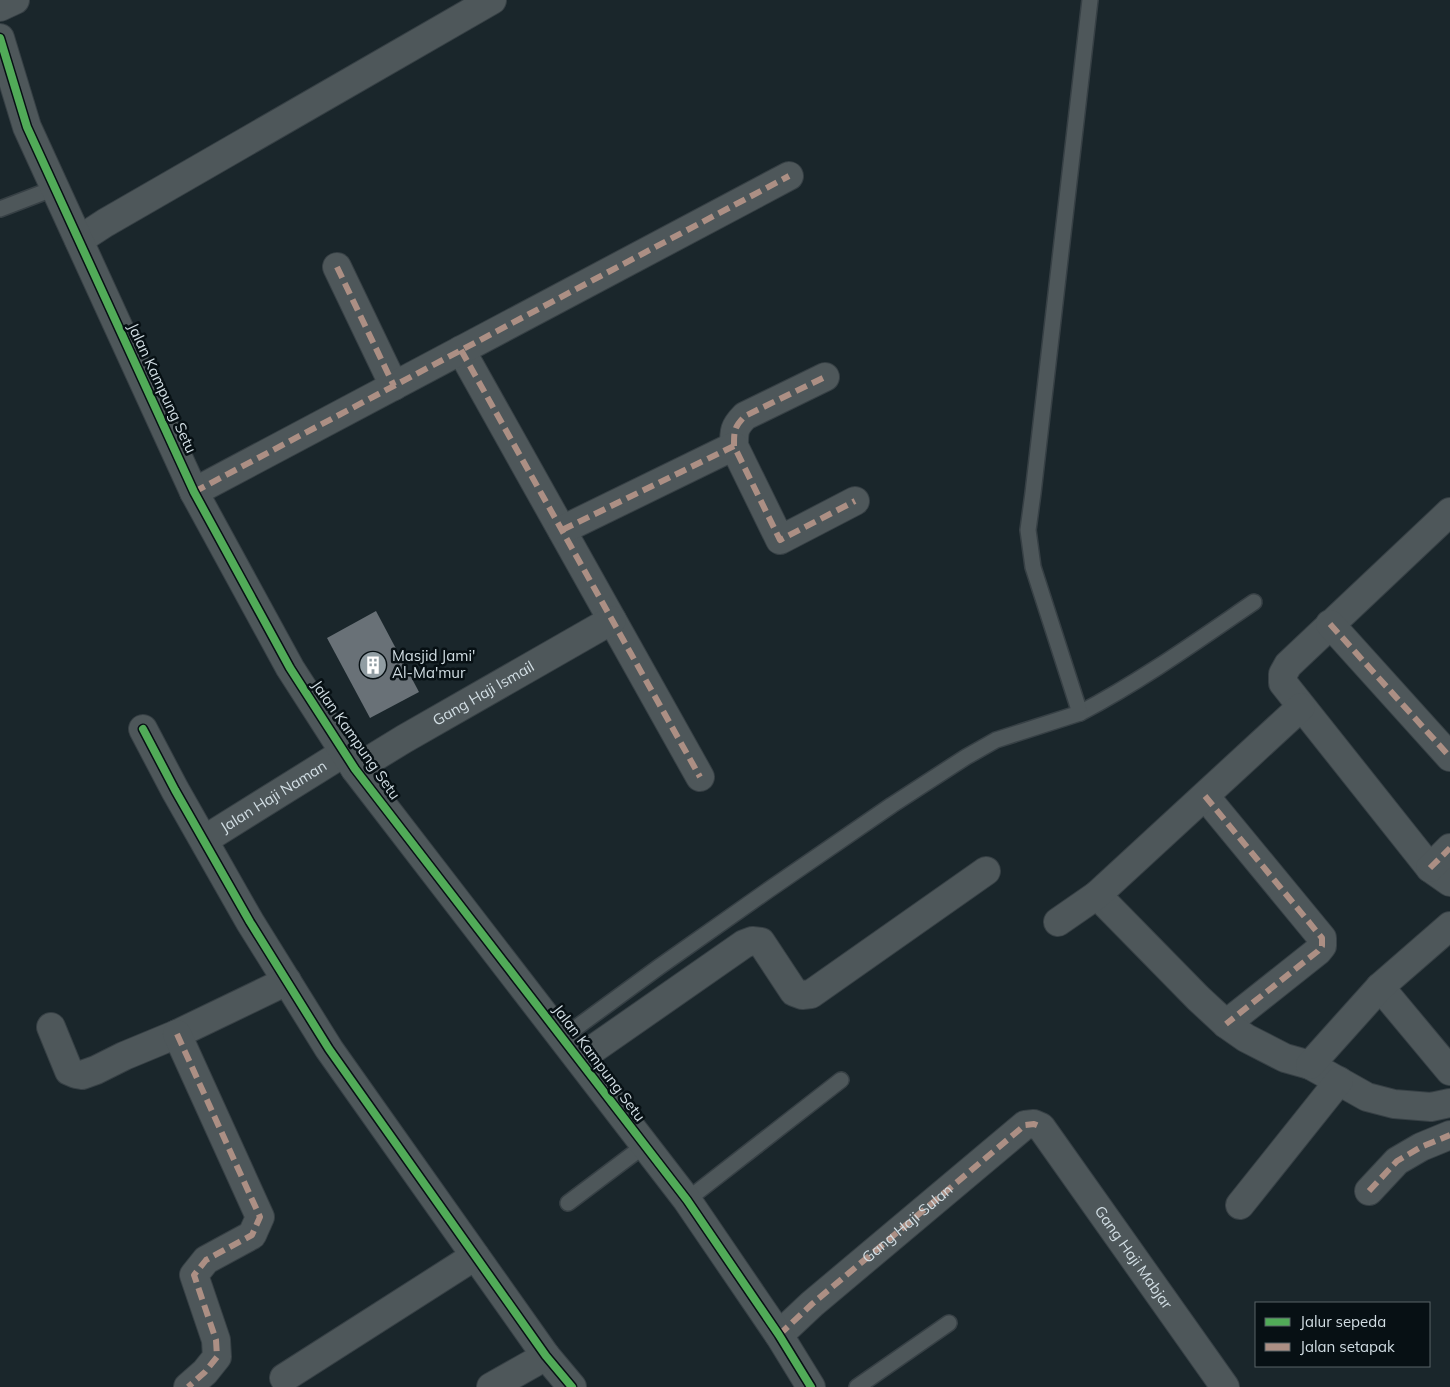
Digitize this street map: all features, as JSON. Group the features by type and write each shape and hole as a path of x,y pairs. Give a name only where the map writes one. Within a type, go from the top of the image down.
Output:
{"street":[{"path":"0,7 15,0"},
{"path":"78,240 492,0"},
{"name":"Jalan Kampung Setu","path":"0,38 27,127 78,240 194,492 290,668 350,760 687,1200 779,1335 811,1387"},
{"path":"194,492 789,176"},
{"path":"337,267 394,386"},
{"path":"461,350 700,777"},
{"path":"825,377 745,416 734,430 734,446 780,540 855,501"},
{"path":"562,530 734,446"},
{"path":"1440,875 1301,707 1283,683 1283,674 1288,665 1330,624 1450,512"},
{"name":"Gang Haji Ismail","path":"350,760 404,738 612,620"},
{"path":"1330,624 1450,757"},
{"path":"1058,922 1097,895 1301,707"},
{"path":"143,729 175,790 250,922 329,1049 546,1356 572,1387"},
{"name":"Jalan Haji Naman","path":"204,840 350,760"},
{"path":"1205,796 1322,938 1322,946 1318,951 1226,1024"},
{"path":"1440,875 1450,848"},
{"path":"579,1059 744,944 752,941 761,942 794,992 802,995 811,994 986,872"},
{"path":"1097,895 1234,1030 1285,1058 1310,1065 1367,1097 1394,1104 1431,1107 1450,1103"},
{"path":"1310,1065 1380,987 1450,926"},
{"path":"51,1027 70,1071 82,1075 177,1034 286,981"},
{"path":"1380,987 1450,1071"},
{"path":"177,1034 260,1217 252,1236 206,1260 194,1274 216,1340 217,1357 205,1372 188,1387"},
{"path":"1240,1206 1339,1082"},
{"name":"Gang Haji Sulan","path":"779,1335 812,1304 1025,1125 1034,1124 1041,1127"},
{"name":"Gang Haji Mabjar","path":"1041,1127 1225,1387"},
{"path":"1369,1192 1397,1161 1421,1147 1450,1135"},
{"path":"284,1378 475,1256"},
{"path":"491,1387 546,1356"}],"lane":[{"path":"1080,713 1033,566 1028,530 1090,0"},
{"path":"0,209 55,188"},
{"path":"562,1038 658,967 892,805 966,757 996,740 1080,713 1112,696 1254,602"},
{"path":"687,1200 841,1080"},
{"path":"568,1203 645,1145"},
{"path":"857,1387 948,1323"}],"building":[{"name":"Masjid Jami' Al-Ma'mur","path":"376,611 419,692 370,718 327,638"}],"marked path":[{"path":"194,492 789,176"},
{"path":"337,267 394,386"},
{"path":"461,350 700,777"},
{"path":"734,446 735,430 745,416 825,377"},
{"path":"562,530 734,446 780,540 855,501"},
{"path":"1330,624 1450,757"},
{"path":"1205,796 1322,938 1322,946 1318,951 1226,1024"},
{"path":"1430,868 1450,848"},
{"path":"177,1034 260,1217 252,1235 206,1260 194,1275 216,1340 217,1357 205,1372 188,1387"},
{"path":"779,1335 812,1304 1025,1125 1034,1124 1041,1127"},
{"path":"1369,1191 1397,1161 1421,1147 1450,1135"}],"cycle path":[{"path":"0,38 27,127 194,492 290,668 355,769 687,1200 779,1335 811,1387"},
{"path":"143,729 175,790 250,922 329,1049 546,1356 572,1387"}],"place":[{"name":"Masjid Jami' Al-Ma'mur","path":"373,665"}]}
